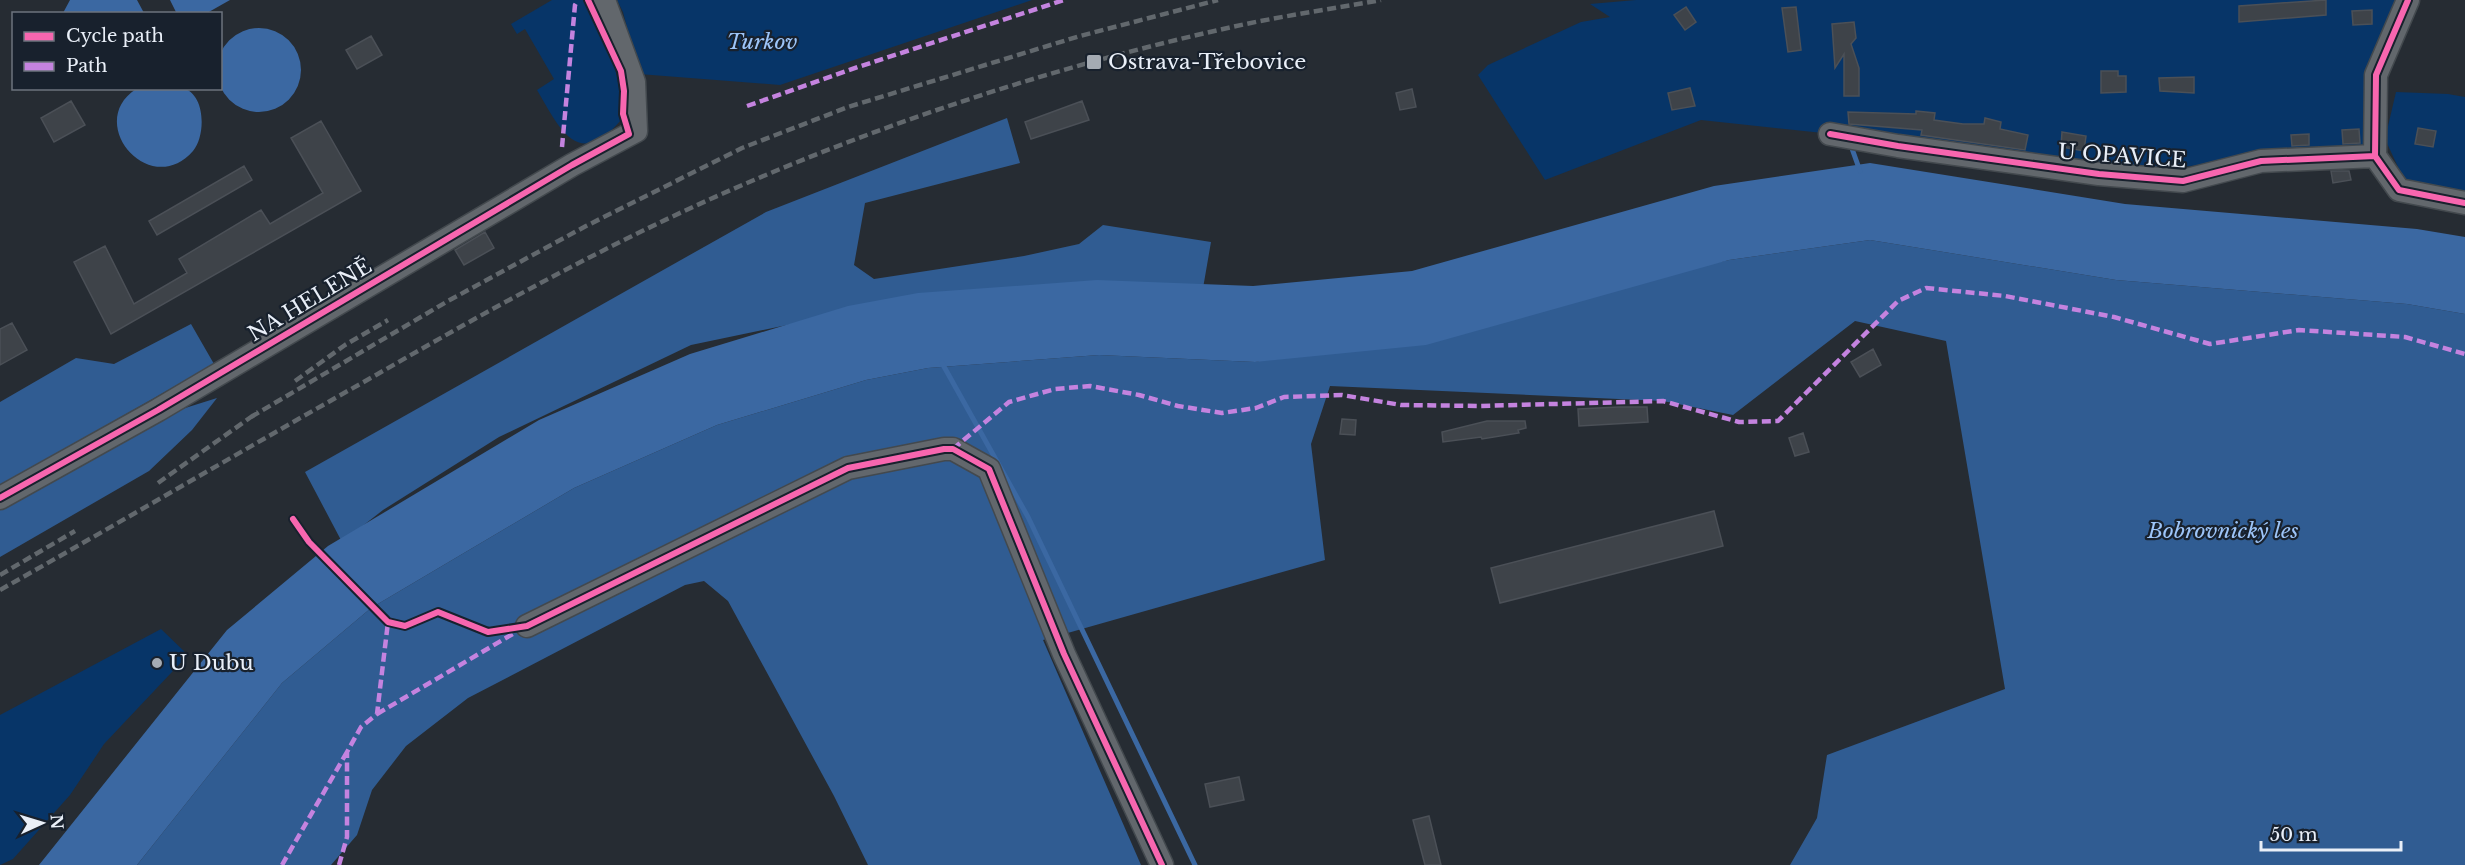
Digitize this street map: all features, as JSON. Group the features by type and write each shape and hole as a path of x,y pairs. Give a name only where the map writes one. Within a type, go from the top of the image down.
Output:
{"street":[{"name":"NA HELENĚ","path":"0,498 158,410 572,165 636,131 634,82 604,0"},
{"path":"2408,0 2376,75 2375,156 2399,190 2465,203"},
{"name":"U OPAVICE","path":"1830,134 1898,146 2099,174 2183,181 2261,161 2375,156"},
{"path":"527,626 848,468 953,449 989,469 1064,654 1162,865"}],"green space":[{"path":"552,0 584,0 606,44 616,71 621,102 621,120 606,135 593,142 581,143 571,138 553,118 537,90 554,79 525,29 517,34 511,24"},
{"name":"Turkov","path":"617,0 1032,0 780,85 639,74 623,12"},
{"path":"1636,0 2396,0 2369,76 2369,147 2162,169 1701,120 1545,180 1478,75 1488,65 1581,22 1610,17 1590,4"},
{"path":"2396,92 2465,97 2465,194 2405,182 2385,139"},
{"path":"1007,118 1020,163 865,203 854,265 874,279 1024,256 1079,244 1103,225 1211,242 1202,294 916,298 691,345 499,437 383,510 342,542 305,472 766,212"},
{"name":"Bobrovnický les","path":"1870,240 2116,280 2407,304 2465,314 2465,865 1790,865 1817,818 1827,755 2005,689 1946,341 1855,321 1733,415 1663,401 1330,386 1311,444 1325,560 1043,640 1141,865 868,865 834,796 728,601 704,581 685,585 468,698 406,746 372,790 357,835 331,865 137,865 282,683 371,608 574,488 717,425 866,380 928,368 1099,355 1255,362 1729,260"},
{"path":"191,324 214,364 0,486 0,402 76,358 114,364"},
{"path":"217,398 192,430 149,471 0,557 0,507 163,415"},
{"path":"161,629 188,655 104,744 70,795 13,859 0,865 0,715"}],"shaded area":[{"path":"70,0 137,0 143,12 64,12"},
{"path":"170,0 230,0 209,12 176,12"},
{"path":"259,28 275,31 289,40 300,62 298,86 289,100 275,109 259,112 243,109 229,100 222,90 222,50 229,40 243,31"},
{"path":"135,90 186,90 190,92 196,98 199,106 202,126 193,151 176,164 159,167 142,162 129,151 120,136 117,120 122,103"},
{"path":"1870,163 2125,204 2417,229 2465,237 2465,314 2407,304 2116,280 1870,240 1729,260 1426,345 1255,362 1099,355 928,368 866,380 717,425 574,488 371,608 282,683 137,865 39,865 227,630 328,546 539,420 690,354 848,306 918,293 1097,280 1253,286 1412,271 1714,186"}],"building":[{"path":"2326,0 2326,15 2239,22 2239,6"},
{"path":"1686,7 1696,22 1685,30 1674,15"},
{"path":"1796,7 1801,50 1788,52 1782,8"},
{"path":"2372,10 2372,24 2353,25 2352,11"},
{"path":"1854,22 1856,38 1851,44 1859,68 1859,96 1844,96 1844,54 1835,68 1832,24"},
{"path":"371,36 382,55 357,69 346,50"},
{"path":"2101,71 2118,71 2118,76 2126,76 2126,92 2101,93"},
{"path":"2194,77 2194,93 2160,91 2159,78"},
{"path":"1690,88 1695,106 1672,110 1668,93"},
{"path":"1412,89 1416,107 1400,110 1396,93"},
{"path":"71,101 85,125 54,142 41,118"},
{"path":"1082,101 1089,120 1031,139 1025,122"},
{"path":"1916,111 1935,113 1934,120 1963,124 1984,124 1985,118 2001,122 2000,129 2028,135 2025,150 1921,135 1922,130 1849,124 1848,112 1916,114"},
{"path":"321,121 361,191 111,334 74,262 105,246 134,304 187,273 179,259 261,210 270,224 323,193 291,138"},
{"path":"2418,128 2436,131 2433,147 2415,144"},
{"path":"2359,129 2360,143 2343,144 2342,130"},
{"path":"2062,132 2086,136 2084,151 2061,147"},
{"path":"2309,134 2309,145 2292,146 2291,135"},
{"path":"244,166 252,180 157,235 149,221"},
{"path":"2331,171 2349,171 2351,180 2333,183"},
{"path":"485,232 494,248 464,265 455,250"},
{"path":"12,323 27,350 0,365 0,329"},
{"path":"1873,349 1881,365 1860,377 1851,362"},
{"path":"1647,407 1648,422 1579,426 1578,409"},
{"path":"1342,419 1356,420 1355,435 1340,434"},
{"path":"1487,421 1525,421 1526,428 1518,430 1519,433 1443,442 1442,432"},
{"path":"1803,433 1809,452 1795,456 1789,438"},
{"path":"1714,511 1723,546 1500,603 1491,568"},
{"path":"1239,777 1244,800 1210,807 1205,784"},
{"path":"1429,816 1441,865 1425,865 1413,820"}],"waterway":[{"path":"1850,143 1860,171"},
{"path":"942,363 1028,517 1195,865"}],"railway":[{"path":"251,417 448,301 586,226 742,148 848,107 1080,36 1218,0"},
{"path":"0,590 515,297 610,247 754,180 870,134 1049,74 1232,27 1381,0"},
{"path":"295,381 345,345 388,320"},
{"path":"158,483 258,412"},
{"path":"0,575 75,531"}],"marked path":[{"path":"562,147 575,5 578,0"},
{"path":"747,106 1064,0"},
{"path":"953,449 1009,402 1055,389 1090,386 1139,395 1178,406 1222,413 1256,408 1284,397 1342,395 1401,405 1480,406 1663,401 1739,422 1778,421 1898,301 1926,288 2005,296 2114,317 2210,344 2299,330 2405,337 2465,354"},
{"path":"339,865 347,837 347,752 361,727 377,714 388,622 392,623"},
{"path":"377,714 516,632"},
{"path":"282,865 347,752"}],"cycle path":[{"path":"0,498 158,410 572,165 629,134 623,114 624,91 621,71 588,0"},
{"path":"2375,156 2376,75 2408,0"},
{"path":"1830,134 1898,146 2099,174 2183,181 2261,161 2375,156 2399,190 2465,203"},
{"path":"293,519 309,542 388,622 405,626 438,612 488,632 527,626 848,468 953,449 989,469 1064,654 1162,865"}],"place":[{"name":"Ostrava-Třebovice","path":"1094,62"},
{"name":"U Dubu","path":"157,663"}]}
